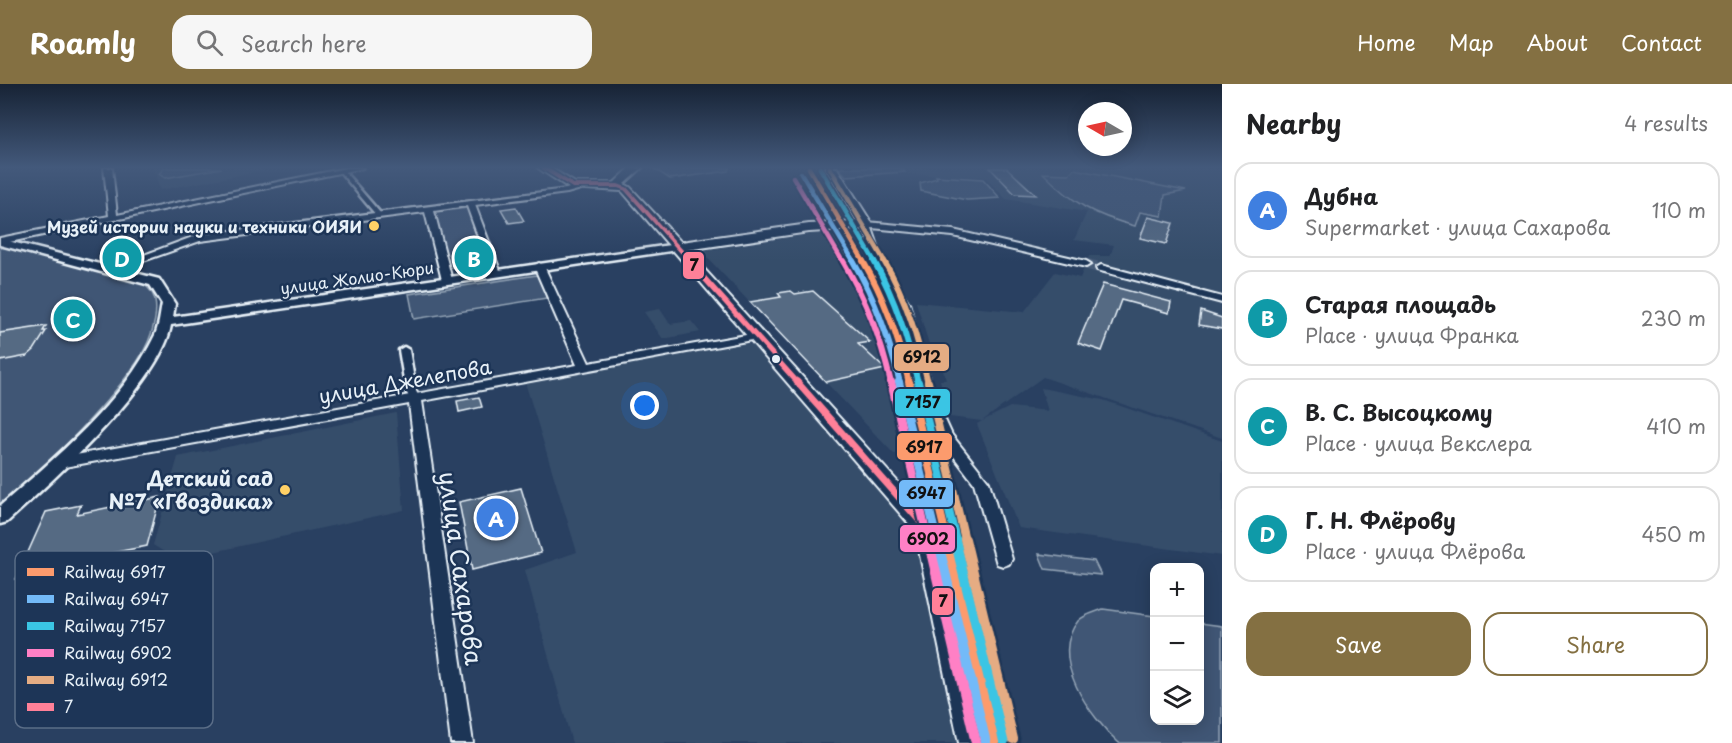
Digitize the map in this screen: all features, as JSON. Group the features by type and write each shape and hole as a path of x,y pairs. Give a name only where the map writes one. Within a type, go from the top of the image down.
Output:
{"main road":[{"path":"635,199 919,520 929,541 975,743"},
{"path":"850,199 867,225"},
{"name":"улица Жолио-Кюри","path":"677,247 808,228 867,225"}],"street":[{"path":"111,199 113,217"},
{"path":"0,241 202,199"},
{"path":"365,199 379,215"},
{"path":"111,269 198,238 504,199"},
{"path":"470,203 496,273"},
{"path":"429,209 447,280"},
{"path":"867,225 877,258 904,303 932,408 946,437 981,482 1003,560"},
{"name":"улица Жолио-Кюри","path":"867,225 953,233 1086,264"},
{"path":"0,241 139,276 163,288 167,296 166,322 145,365 127,391 59,463 0,517"},
{"name":"улица Жолио-Кюри","path":"166,322 677,247"},
{"path":"539,266 585,368"},
{"path":"1101,268 1222,300"},
{"name":"улица Джелепова","path":"59,463 757,336"},
{"path":"404,350 411,391 415,399"},
{"name":"улица Сахарова","path":"415,399 462,743"}],"shaded area":[{"path":"1006,199 1222,199 1222,438 1043,377 982,421 950,417 940,380 946,380 936,345 929,344 916,302 1024,312 1055,272 1080,278 1089,256 1110,256 1114,245 1074,240 1087,212"},
{"path":"1073,199 1164,199 1162,216 1140,212 1135,226 1096,213"},
{"path":"468,208 488,262 448,268 433,212"},
{"path":"818,233 834,237 853,266 858,267 871,290 880,322 887,324 901,387 896,388 912,451 894,454 701,251"},
{"path":"0,245 143,284 155,300 156,310 152,332 147,343 123,381 72,439 0,510"},
{"path":"537,275 547,298 414,319 409,294"},
{"path":"660,309 670,324 691,321 700,332 663,339 644,312"},
{"path":"742,342 753,345 907,520 921,545 962,743 572,743 525,570 577,552 525,382"},
{"path":"1041,388 1103,400 1222,441 1222,556 1019,528 977,424 1010,407 1048,411"},
{"name":"Детский сад №7 «Гвоздика»","path":"396,413 404,510 213,552 163,551 153,545 178,457"},
{"path":"1039,554 1094,561 1101,575 1045,569"},
{"path":"1103,609 1150,615 1150,725 1204,725 1204,624 1222,626 1222,743 1119,743 1085,703 1070,669 1068,652 1070,636 1078,621 1086,615"}],"building":[{"path":"516,207 524,221 509,223 501,209"},
{"path":"1148,217 1173,223 1166,244 1140,238"},
{"path":"1103,284 1171,302 1169,313 1121,300 1102,351 1078,343"},
{"path":"791,291 795,294 813,291 870,342 858,344 885,369 826,382 750,302 781,297 778,293"},
{"path":"1201,311 1222,318 1222,329 1199,325"},
{"path":"46,326 43,331 46,331 34,350 27,356 0,361 0,333"},
{"path":"479,397 482,407 459,412 457,401"},
{"path":"521,488 541,553 472,570 459,502"},
{"path":"160,497 147,546 122,551 29,551 46,512 81,505 77,514"}],"tunnel":[{"path":"1086,264 1101,268"}],"rail line":[{"name":"6902","path":"806,199 864,297 880,337 976,743"},
{"name":"6947","path":"816,199 872,293 888,335 986,743"},
{"name":"6917","path":"827,199 880,289 897,332 995,743"},
{"name":"7157","path":"838,199 888,285 905,329 1004,741"},
{"name":"6912","path":"848,199 896,281 914,325 1013,739"}],"transit line":[{"name":"7","path":"635,199 919,520 929,541 975,743"}],"place":[{"name":"Музей истории науки и техники ОИЯИ","path":"374,226"},
{"name":"Г. Н. Флёрову","path":"122,258"},
{"name":"Старая площадь","path":"474,258"},
{"name":"В. С. Высоцкому","path":"73,319"},
{"name":"Детский сад №7 «Гвоздика»","path":"285,490"},
{"name":"Дубна","path":"496,518"}]}
